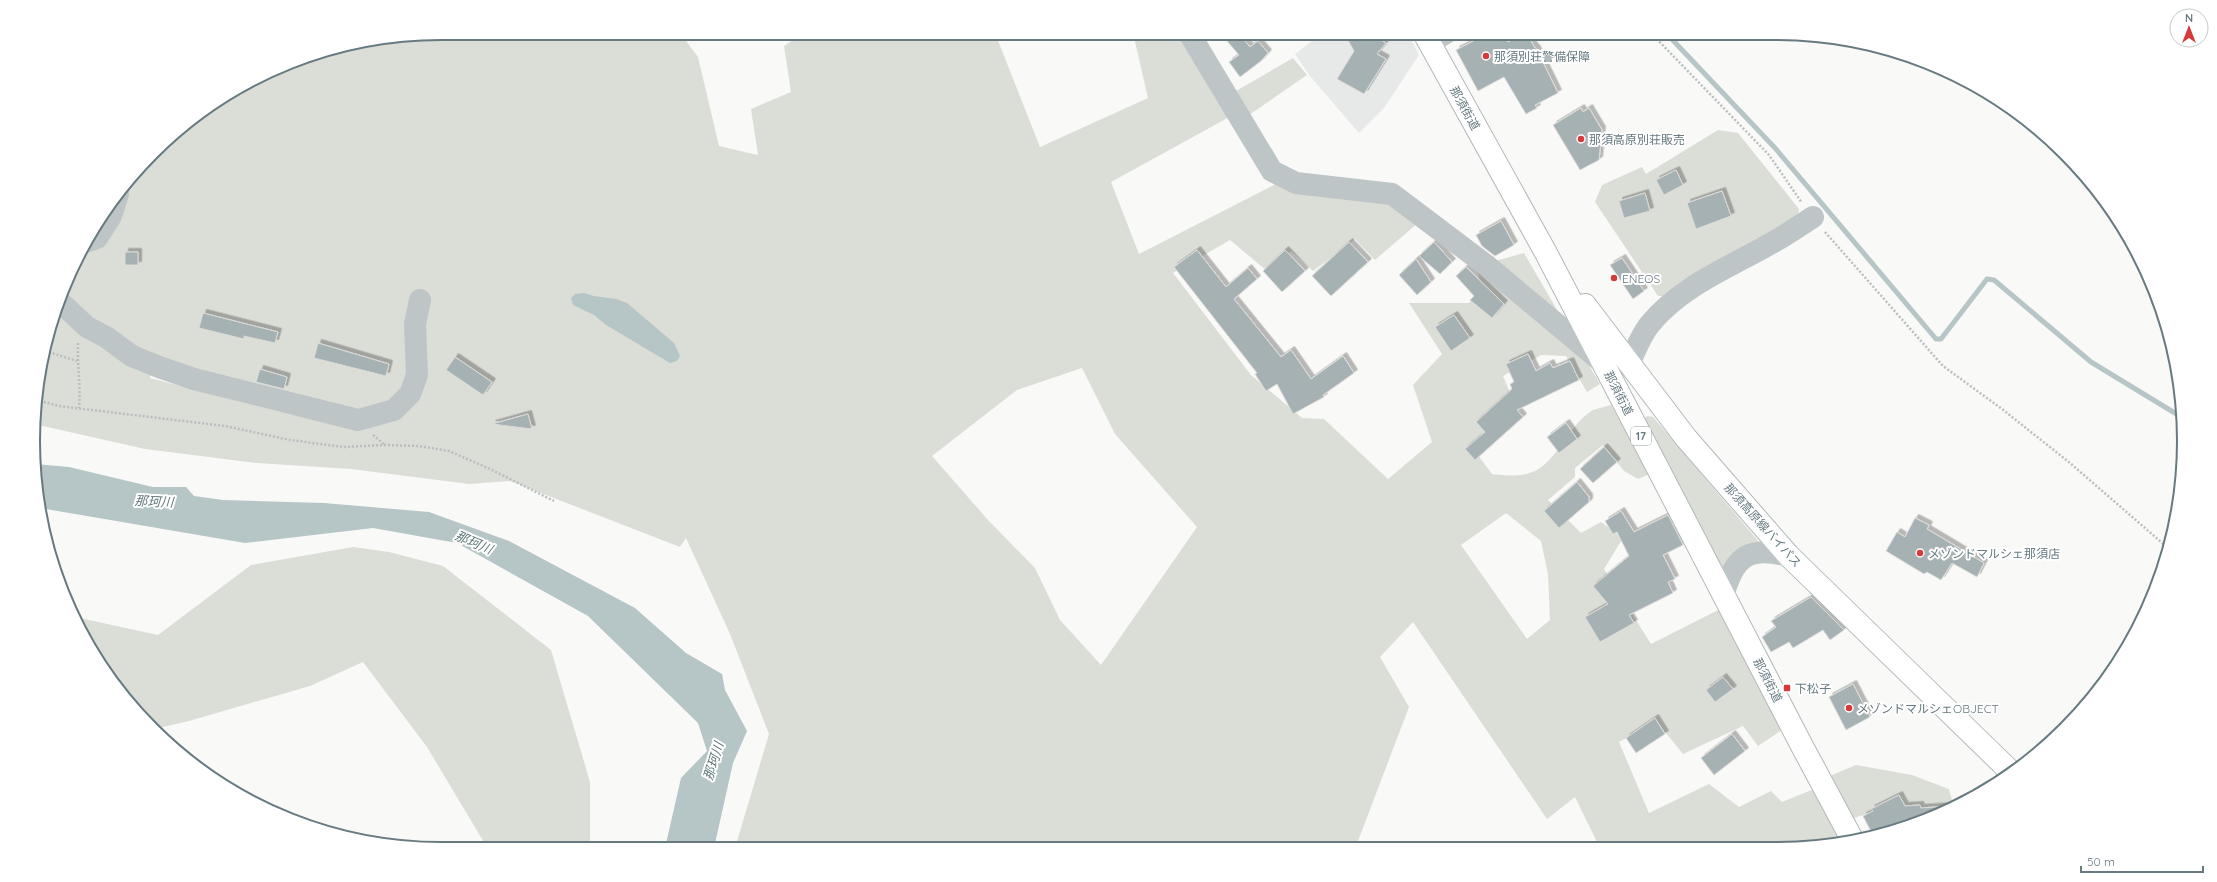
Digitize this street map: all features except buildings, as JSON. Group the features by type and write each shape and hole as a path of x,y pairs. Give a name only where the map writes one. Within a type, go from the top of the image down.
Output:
{"main road":[{"name":"那須街道","path":"1435,40 1850,835"},
{"name":"那須高原線バイパス","path":"1546,253 1686,438 1789,556 2007,768"}],"street":[{"path":"1193,40 1272,171 1296,183 1392,194 1486,265 1602,362"},
{"path":"95,239 97,238 112,212"},
{"path":"1629,364 1649,325 1665,308 1686,292 1723,269 1777,240 1813,217"},
{"path":"64,306 79,321 106,337 132,356 159,367 194,379 358,420 394,410 410,394 417,375 416,324 420,300"},
{"path":"1724,593 1729,574 1738,562 1752,553 1769,551 1789,556"}],"path":[{"path":"1659,40 1769,155 1813,217 1943,366 2002,409 2070,463 2163,544"},
{"path":"79,321 77,361 81,377 79,408"},
{"path":"50,353 77,361"},
{"path":"42,401 79,408 225,426 290,440 344,447 385,445 419,446 449,451 490,468 554,502"}],"shaded area":[{"path":"685,40 698,57 719,146 758,155 751,109 791,92 784,46 793,40 998,40 1040,147 1148,98 1135,40 1189,40 1224,98 1293,58 1307,75 1249,115 1233,115 1111,182 1139,254 1278,183 1389,200 1419,222 1375,260 1355,239 1313,271 1291,251 1266,270 1230,240 1173,273 1251,375 1302,418 1324,419 1388,479 1432,442 1413,385 1442,354 1409,303 1469,303 1481,289 1477,266 1524,253 1600,384 1587,392 1566,356 1541,355 1503,376 1511,395 1472,447 1492,474 1520,475 1530,473 1546,463 1574,427 1586,415 1593,410 1611,405 1650,474 1638,479 1624,471 1603,445 1575,468 1575,477 1548,500 1581,533 1601,522 1623,538 1604,569 1651,644 1720,609 1782,730 1758,746 1743,726 1683,754 1657,722 1619,742 1649,813 1709,784 1739,807 1771,791 1782,802 1814,789 1832,775 1856,765 1912,775 1949,789 1952,801 1933,810 1904,808 1865,814 1852,819 1847,835 1828,839 1776,842 1597,842 1575,797 1547,819 1413,622 1380,657 1409,707 1358,841 1360,842 737,842 769,734 730,634 686,538 680,547 510,481 469,484 351,469 257,463 145,449 41,425 43,389 54,337 61,312 81,264 108,218 123,197 157,157 197,123 240,94 264,81 312,61 363,48 389,43 415,41","holes":["1082,368 1115,434 1197,527 1101,665 1060,620 1035,568 988,520 932,456 1017,390","151,372 293,415 150,378","1506,513 1541,541 1548,574 1550,620 1527,639 1461,545"]},
{"path":"1313,40 1412,40 1419,55 1384,108 1359,133 1310,76 1295,54"},
{"path":"1718,130 1738,133 1799,209 1798,221 1670,296 1658,296 1595,202 1602,185 1642,167 1646,174"},
{"path":"1647,416 1653,417 1760,543 1723,569 1644,419"},
{"path":"353,547 389,552 443,566 551,650 590,782 590,842 484,842 427,747 363,662 310,686 189,721 160,728 123,685 94,642 81,618 158,635 251,565"}],"water":[{"path":"584,293 616,299 627,303 674,343 680,356 677,361 670,363 606,325 594,315 573,305 571,298 575,294"},
{"name":"那珂川","path":"41,465 69,467 153,487 186,487 194,496 223,500 324,503 429,512 509,541 635,608 686,653 722,674 725,690 747,731 733,763 715,842 666,842 681,778 707,751 698,723 588,616 457,543 373,528 245,543 46,509 43,493"}],"waterway":[{"path":"1673,40 1775,148 1936,339 1941,339 1987,279 1994,280 2091,362 2176,414"}],"place":[{"name":"那須別荘警備保障","path":"1486,56"},
{"name":"那須高原別荘販売","path":"1581,139"},
{"name":"ENEOS","path":"1614,278"},
{"name":"メゾンドマルシェ那須店","path":"1920,553"},
{"name":"下松子","path":"1787,688"},
{"name":"メゾンドマルシェOBJECT","path":"1849,708"}]}
